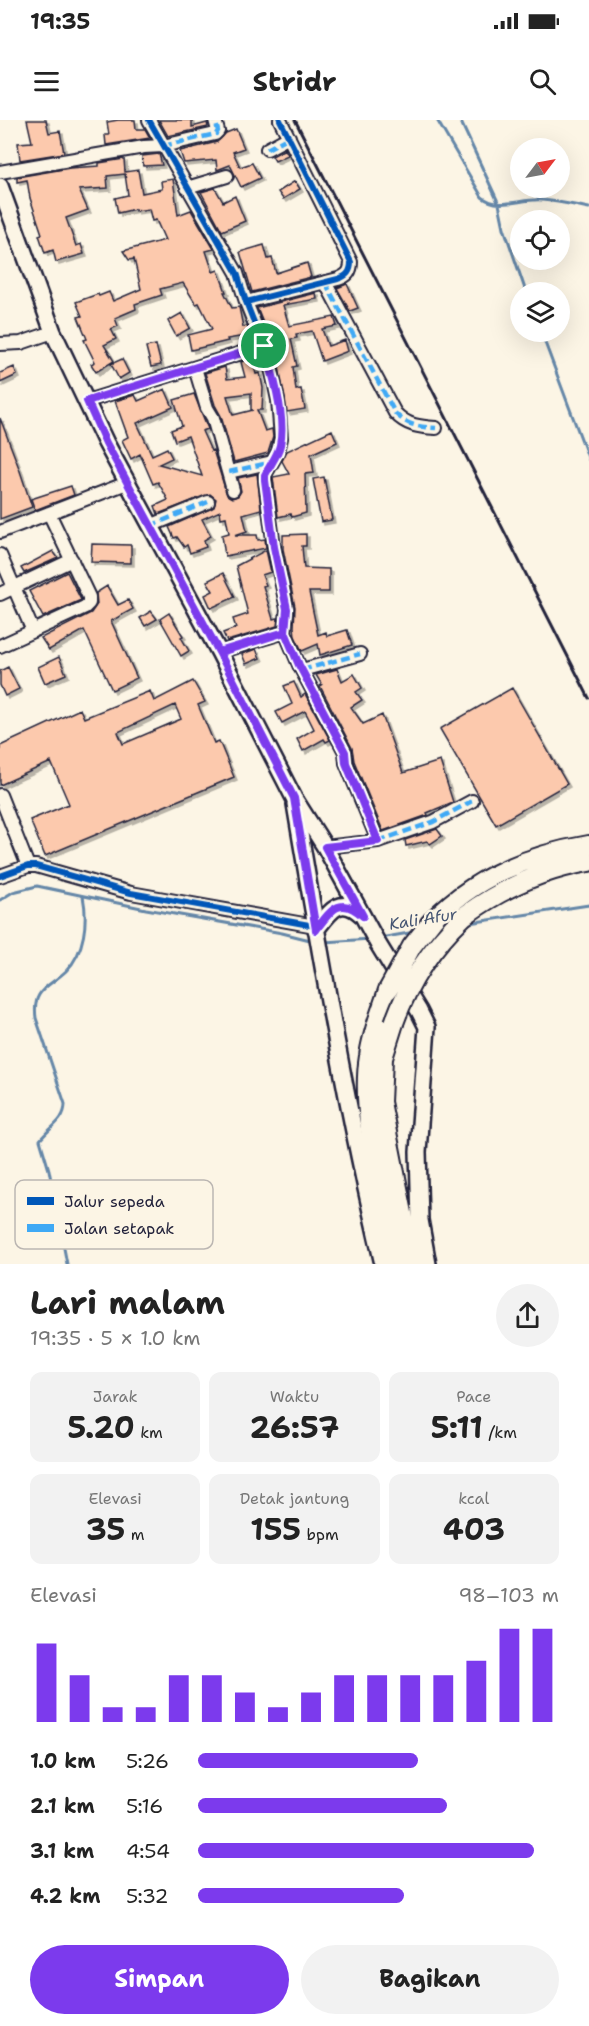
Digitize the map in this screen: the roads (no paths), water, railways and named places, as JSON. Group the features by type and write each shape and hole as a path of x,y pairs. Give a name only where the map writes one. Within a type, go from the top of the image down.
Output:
{"highway":[{"path":"413,1264 381,1102 383,1058 403,998 422,964 446,933 464,916 501,891 582,855"},
{"path":"397,1264 369,1126 367,1087 368,1056 388,990 412,946 431,922 456,899 498,871 521,861 582,855"}],"main road":[{"path":"0,186 53,332 127,483 219,652 294,798 325,847 427,1028 418,1152 420,1220 428,1264"},
{"path":"294,798 317,934 369,1206 383,1264"},
{"path":"317,934 330,911 338,906 347,905 355,908 367,923"}],"street":[{"path":"149,120 237,273 270,363 281,427 280,446 265,475 265,480 274,547 287,609 285,632 345,752 346,763 378,841"},
{"path":"0,172 144,147 163,146 215,135 218,131 215,120"},
{"path":"246,302 325,282 348,274 351,267 351,262 280,120"},
{"path":"267,149 289,137"},
{"path":"188,188 227,176"},
{"path":"325,282 395,413 411,425 436,428"},
{"path":"0,344 21,343 53,332"},
{"path":"87,401 264,346"},
{"path":"195,368 207,408 213,418 233,490"},
{"path":"229,472 272,462"},
{"path":"0,532 127,483"},
{"path":"150,526 208,502"},
{"path":"0,646 85,607 88,603 89,597 49,513"},
{"path":"0,555 33,631"},
{"path":"0,594 72,560"},
{"path":"219,652 285,632"},
{"path":"302,670 360,654"},
{"path":"0,795 28,866"},
{"path":"325,847 378,841 433,822 472,801"},
{"path":"0,876 28,866 36,866 131,893 317,934"}],"waterway":[{"path":"437,120 482,197 503,204 542,200 589,208"},
{"path":"460,120 499,204 504,228 523,282"},
{"path":"545,342 589,460"},
{"name":"Kali Afur","path":"0,900 13,892 37,886 314,941"},
{"path":"51,1180 40,1140 63,1115 65,1104 36,1018 35,1008 39,995 66,971 81,946 85,926 83,896"},
{"name":"Kali Afur","path":"469,923 589,905"},
{"name":"Kali Afur","path":"380,938 415,932"},
{"name":"Kali Afur","path":"324,942 371,939"},
{"path":"64,1249 67,1264"}],"railway":[{"path":"295,120 589,698"}]}
